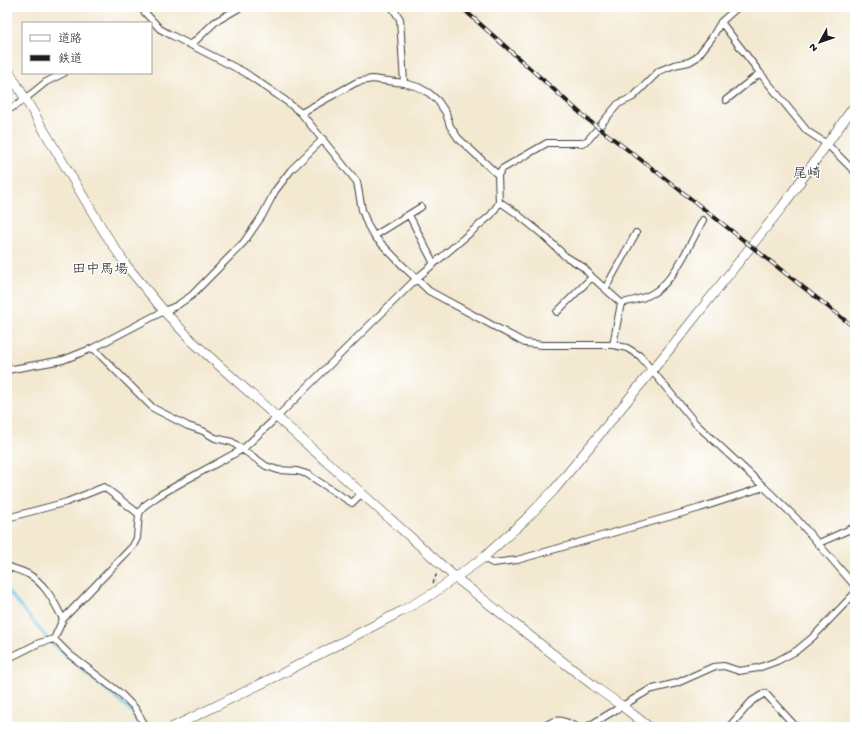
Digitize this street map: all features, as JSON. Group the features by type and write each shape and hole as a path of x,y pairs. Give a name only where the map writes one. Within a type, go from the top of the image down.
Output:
{"street":[{"path":"140,7 149,21"},
{"path":"191,45 215,22 242,7"},
{"path":"392,7 400,19 404,84"},
{"path":"54,639 63,619 133,546 137,538 139,514 144,506 158,496 243,449 277,417 416,278 491,215 498,203 498,175 502,169 547,143 582,143 588,140 618,104 633,97 659,71 674,65 689,62 696,58 711,39 721,22 738,7"},
{"path":"721,22 807,131 827,144 855,172"},
{"path":"152,23 160,29 244,72 301,113 357,182 362,210 368,226 374,236 404,268 429,291 525,343 542,345 613,345 627,348 640,356 696,424 796,518 855,586"},
{"path":"7,68 103,230 126,265 164,311 192,341 456,578 649,727"},
{"path":"726,100 760,73"},
{"path":"7,111 46,82 62,74"},
{"path":"301,113 357,82 372,79 418,87 429,93 438,101 446,113 450,126 458,138 498,175"},
{"path":"172,727 287,671 432,594 483,558 526,519 554,490 782,207 855,105"},
{"path":"7,370 63,360 93,348 176,306 191,296 244,242 262,216 274,191 291,170 323,139"},
{"path":"498,203 503,204 516,213 543,235 565,256 583,266 592,277 621,303"},
{"path":"374,236 421,207"},
{"path":"408,215 434,264"},
{"path":"621,303 654,293 666,283 678,268 703,220"},
{"path":"605,289 636,233"},
{"path":"557,312 592,277"},
{"path":"613,345 621,303"},
{"path":"93,348 153,408 215,438 232,442 266,466 278,470 297,471 307,474 352,503 362,493"},
{"path":"7,518 67,502 104,487 139,514"},
{"path":"483,558 493,563 517,560 700,508 764,487"},
{"path":"819,543 855,527"},
{"path":"7,566 28,574 48,591 63,619"},
{"path":"588,727 649,690 677,683 713,667 724,666 739,671 758,668 777,661 796,651 813,637 855,592"},
{"path":"7,659 39,643 54,639"},
{"path":"54,639 70,655 120,693 135,708 146,727"},
{"path":"729,727 752,701 765,693 796,727"},
{"path":"543,727 555,721 564,720 577,727"}],"path":[{"path":"432,584 437,573 433,566"}],"waterway":[{"path":"7,590 52,644 130,710 135,716 140,727"}],"railway":[{"path":"461,7 587,119 855,328"}],"district":[{"name":"尾崎","path":"807,174"},
{"name":"田中馬場","path":"100,270"}]}
